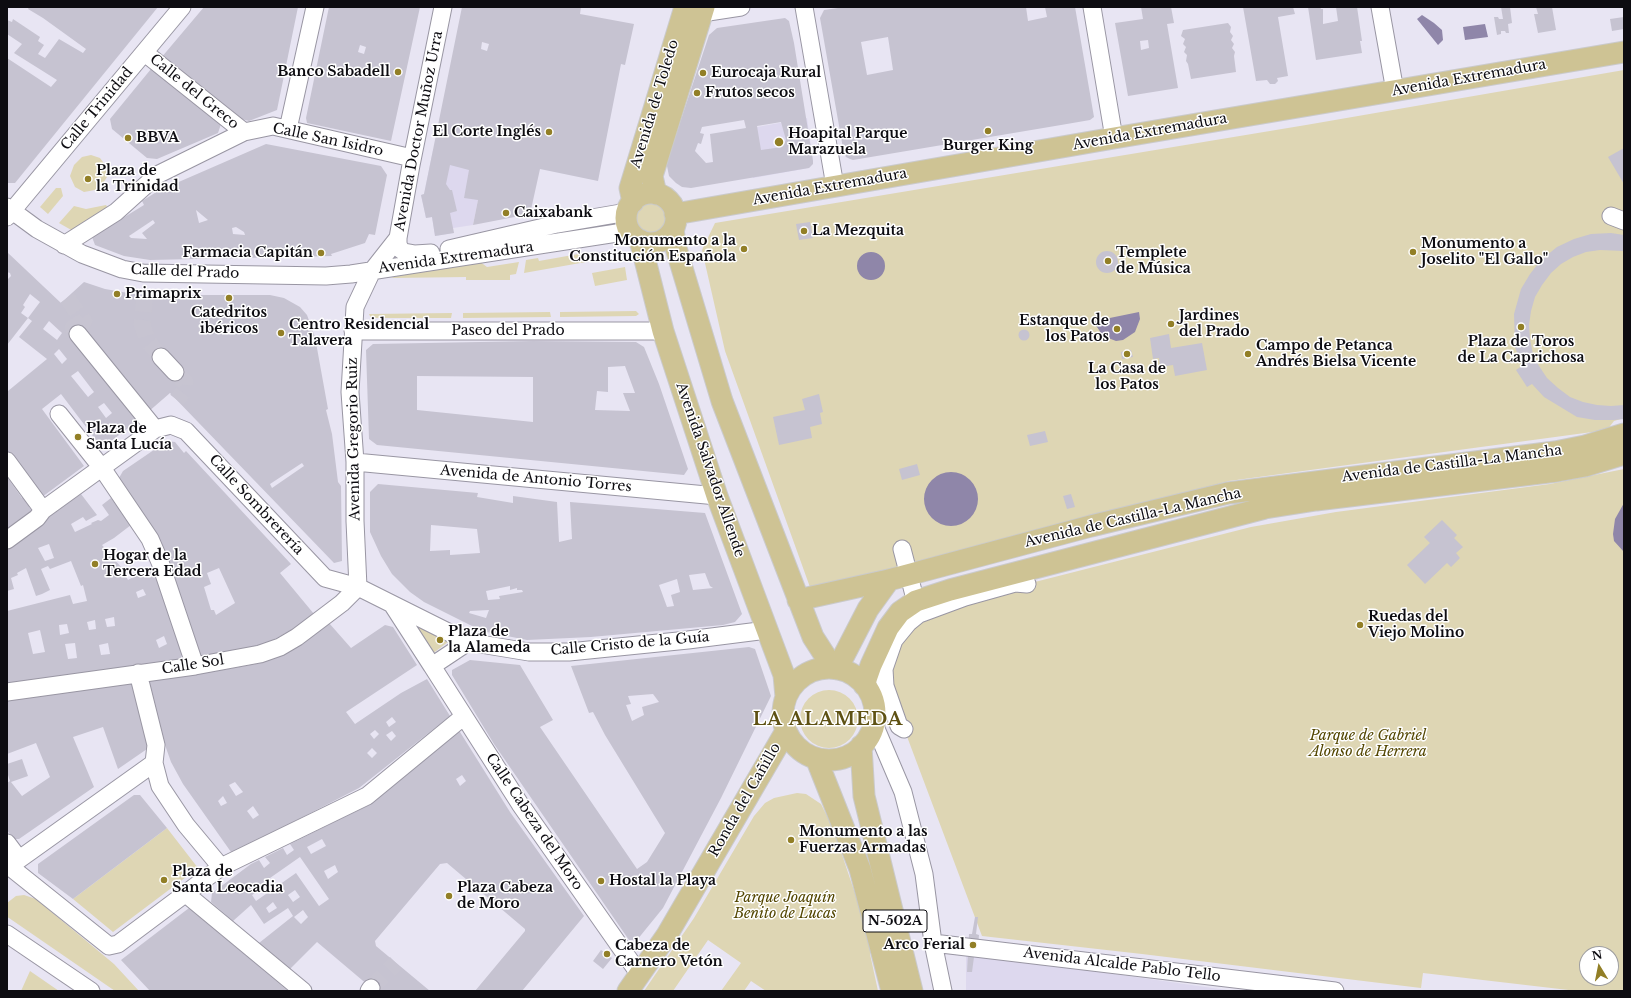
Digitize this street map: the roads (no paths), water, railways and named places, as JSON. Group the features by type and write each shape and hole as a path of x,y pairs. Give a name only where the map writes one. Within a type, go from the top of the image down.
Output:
{"main road":[{"name":"Avenida de Toledo","path":"656,194 652,176 697,9"},
{"name":"Avenida de Toledo","path":"632,221 630,188 669,56 697,9"},
{"name":"Avenida Extremadura","path":"656,194 644,195 632,221 651,243 659,242 665,238 674,222 835,186 1624,52"},
{"path":"656,194 662,196 670,202 674,222 676,248 685,283 722,401 813,637 835,668 868,609 898,578"},
{"name":"Avenida Salvador Allende","path":"632,221 663,331 717,496 784,675 786,697"},
{"name":"Avenida de Castilla-La Mancha","path":"798,600 898,578 1091,526 1228,493 1555,452 1585,446 1624,434"},
{"name":"Avenida de Castilla-La Mancha","path":"864,685 871,665 888,628 900,612 917,608 950,590 1265,508 1316,500 1557,471 1585,466 1624,454"},
{"name":"Ronda del Cañillo","path":"835,668 855,676 864,685 874,703 874,724 869,736 861,746 848,756 832,760 816,758 804,752 793,743 786,731 783,714 786,697 792,686 801,677 812,671 835,668"},
{"name":"Ronda del Cañillo","path":"634,983 667,935 786,731"},
{"name":"N-502A","path":"861,746 864,796 876,850 903,950 912,991"},
{"name":"N-502A","path":"816,758 860,869 892,991"}],"street":[{"name":"Calle Trinidad","path":"9,212 182,7"},
{"path":"288,129 315,7"},
{"name":"Avenida Doctor Muñoz Urra","path":"372,271 398,238 412,158 443,7"},
{"path":"697,9 741,7"},
{"path":"804,7 835,186"},
{"path":"1092,7 1114,138"},
{"path":"1380,7 1395,91"},
{"name":"Calle del Greco","path":"145,52 244,132"},
{"name":"Calle San Isidro","path":"64,245 116,212 157,175 244,132 273,126 412,158"},
{"name":"Calle del Prado","path":"9,212 64,245 100,262 122,269 143,273 326,276 372,271"},
{"name":"Avenida Extremadura","path":"372,271 434,252 557,224 632,221"},
{"name":"Avenida Extremadura","path":"372,271 632,221"},
{"path":"398,238 400,249 404,252 420,254 434,252"},
{"name":"Avenida Gregorio Ruiz","path":"358,587 355,521 355,462 350,392 355,307 372,271"},
{"path":"326,276 338,278 348,284 354,295 355,307"},
{"name":"Paseo del Prado","path":"353,331 663,331"},
{"path":"7,540 37,518 42,510 155,429 78,334"},
{"path":"161,357 175,372"},
{"path":"59,414 102,468 150,539 160,562 195,666"},
{"name":"Calle Sombrerería","path":"155,429 171,425 186,431 325,578 358,587"},
{"path":"7,461 42,510"},
{"name":"Avenida de Antonio Torres","path":"355,462 717,496"},
{"path":"902,549 898,578 917,608"},
{"path":"904,729 899,726 885,686 884,669 894,640 908,623 917,608 965,597 1015,583 1027,584"},
{"path":"358,587 391,603 468,642 432,666 391,603"},
{"name":"Calle Sol","path":"7,692 195,666 260,654 280,647 297,637 342,603 358,587"},
{"name":"Calle Cristo de la Guía","path":"468,642 529,652 569,652 688,640 767,630"},
{"name":"Calle Cabeza del Moro","path":"432,666 634,983"},
{"path":"138,673 156,745 154,763 160,786 186,825 221,867"},
{"path":"7,843 12,864 109,946 118,944 221,867 367,796 463,716"},
{"path":"874,724 904,792 924,874 933,943 943,991"},
{"path":"12,864 154,763"},
{"path":"186,894 303,991"},
{"path":"7,934 91,991"},
{"name":"Avenida Alcalde Pablo Tello","path":"933,943 1335,991"}],"tunnel":[{"path":"145,295 142,324 147,340 161,357"},
{"path":"67,298 84,321 73,328 78,334"},
{"path":"175,372 185,382 184,391 177,400"},
{"path":"371,988 396,963"}],"place":[{"name":"Banco Sabadell","path":"398,72"},
{"name":"Eurocaja Rural","path":"703,73"},
{"name":"Frutos secos","path":"697,93"},
{"name":"Burger King","path":"988,131"},
{"name":"El Corte Inglés","path":"549,132"},
{"name":"BBVA","path":"128,138"},
{"name":"Hoapital Parque Marazuela","path":"779,142"},
{"name":"Plaza de la Trinidad","path":"88,179"},
{"name":"Caixabank","path":"506,213"},
{"name":"La Mezquita","path":"804,231"},
{"name":"Monumento a la Constitución Española","path":"744,249"},
{"name":"Monumento a Joselito \"El Gallo\"","path":"1413,252"},
{"name":"Farmacia Capitán","path":"321,253"},
{"name":"Templete de Música","path":"1108,261"},
{"name":"Primaprix","path":"117,294"},
{"name":"Catedritos ibéricos","path":"229,298"},
{"name":"Jardines del Prado","path":"1171,324"},
{"name":"Plaza de Toros de La Caprichosa","path":"1521,327"},
{"name":"Estanque de los Patos","path":"1117,329"},
{"name":"Centro Residencial Talavera","path":"281,333"},
{"name":"La Casa de los Patos","path":"1127,354"},
{"name":"Campo de Petanca Andrés Bielsa Vicente","path":"1248,354"},
{"name":"Plaza de Santa Lucía","path":"78,437"},
{"name":"Hogar de la Tercera Edad","path":"95,564"},
{"name":"Ruedas del Viejo Molino","path":"1360,625"},
{"name":"Plaza de la Alameda","path":"440,640"},
{"name":"Monumento a las Fuerzas Armadas","path":"791,840"},
{"name":"Plaza de Santa Leocadia","path":"164,880"},
{"name":"Hostal la Playa","path":"601,881"},
{"name":"Plaza Cabeza de Moro","path":"449,896"},
{"name":"Arco Ferial","path":"973,945"},
{"name":"Cabeza de Carnero Vetón","path":"607,954"}],"district":[{"name":"LA ALAMEDA","path":"828,720"}],"park label":[{"name":"Parque de Gabriel Alonso de Herrera","path":"1368,744"},
{"name":"Parque Joaquín Benito de Lucas","path":"785,906"}]}
